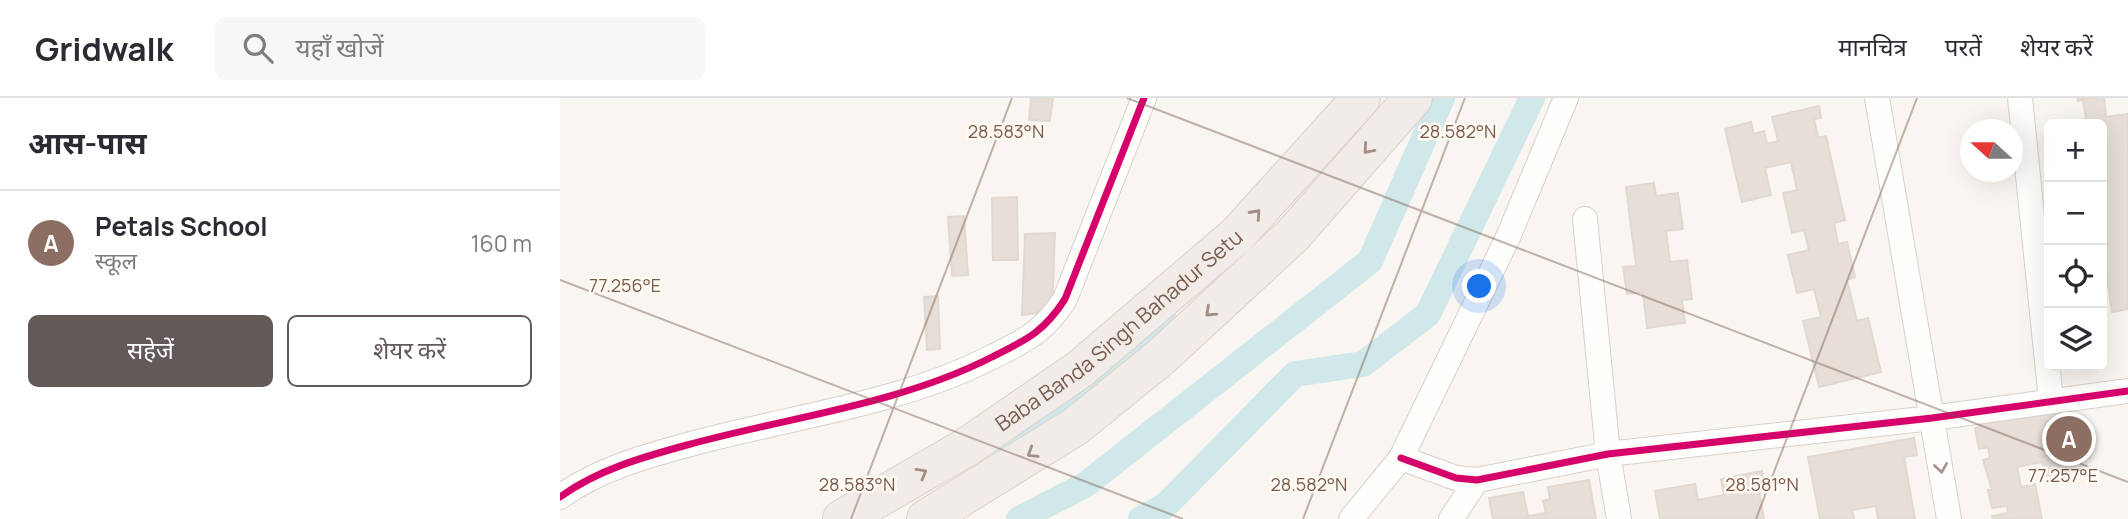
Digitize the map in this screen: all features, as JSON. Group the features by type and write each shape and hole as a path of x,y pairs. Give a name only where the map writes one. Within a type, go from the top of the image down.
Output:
{"highway":[{"name":"Baba Banda Singh Bahadur Setu","path":"842,519 965,448 1080,369 1237,235 1361,98"},
{"name":"Baba Banda Singh Bahadur Setu","path":"926,519 1076,426 1161,357 1292,236 1413,98"}],"street":[{"path":"560,497 608,470 666,451 955,376 1035,335 1052,320 1065,299 1144,98"},
{"path":"1351,519 1401,458 1509,235 1566,98"},
{"path":"1877,98 1949,519"},
{"path":"2020,98 2050,400"},
{"path":"1585,219 1608,454 1619,519"},
{"path":"1401,458 1456,478 1477,480 1608,454 1932,418 2128,391"},
{"path":"1451,519 1477,480"}],"building":[{"path":"1031,98 1053,98 1050,121 1029,120"},
{"path":"2077,98 2104,98 2106,117 2128,114 2128,309 2112,312 2107,277 2107,119 2086,119 2083,100 2078,101"},
{"path":"1819,106 1821,118 1814,119 1818,138 1826,136 1845,220 1834,223 1838,244 1847,242 1855,277 1847,280 1857,321 1868,318 1881,372 1819,387 1803,321 1821,317 1814,289 1797,293 1788,255 1809,250 1804,230 1792,233 1783,193 1797,190 1791,162 1765,168 1771,195 1742,202 1725,129 1751,122 1754,134 1764,131 1767,144 1778,141 1772,117"},
{"path":"1654,183 1656,196 1678,193 1683,229 1666,231 1670,262 1687,260 1692,299 1682,300 1685,323 1647,328 1643,292 1627,294 1623,267 1636,266 1626,187"},
{"path":"1017,197 1018,260 993,260 992,198"},
{"path":"964,216 968,275 952,276 948,217"},
{"path":"1055,233 1052,311 1022,315 1025,234"},
{"path":"938,296 940,349 927,350 924,297"},
{"path":"2067,400 2078,458 2073,459 2075,470 2045,476 2042,462 2017,467 2021,487 2035,484 2042,519 1993,519 1992,516 2008,513 2007,506 1992,508 1988,490 1992,490 1983,460 1990,458 1988,447 1979,449 1975,428 1980,427 1978,418"},
{"path":"1914,438 1917,455 1904,457 1915,519 1878,519 1876,506 1852,510 1854,519 1820,519 1808,457"},
{"path":"1762,471 1764,483 1758,485 1764,519 1660,519 1655,491 1695,484 1698,500 1724,495 1721,479"},
{"path":"1589,480 1596,519 1493,519 1489,498 1523,492 1528,516 1546,513 1543,501 1550,499 1548,487"}],"waterway":[{"path":"1019,519 1085,485 1370,261 1442,98"},
{"path":"1141,519 1165,506 1295,374 1363,364 1428,314 1532,98"},
{"path":"1005,450 1123,366 1163,315"}],"cycle path":[{"path":"560,497 589,479 654,454 881,399 919,387 992,357 1033,334 1050,320 1065,299 1144,98"},
{"path":"1401,458 1456,478 1477,480 1608,454 1932,418 2128,391"}],"place":[{"name":"Petals School","path":"2069,439"}]}
